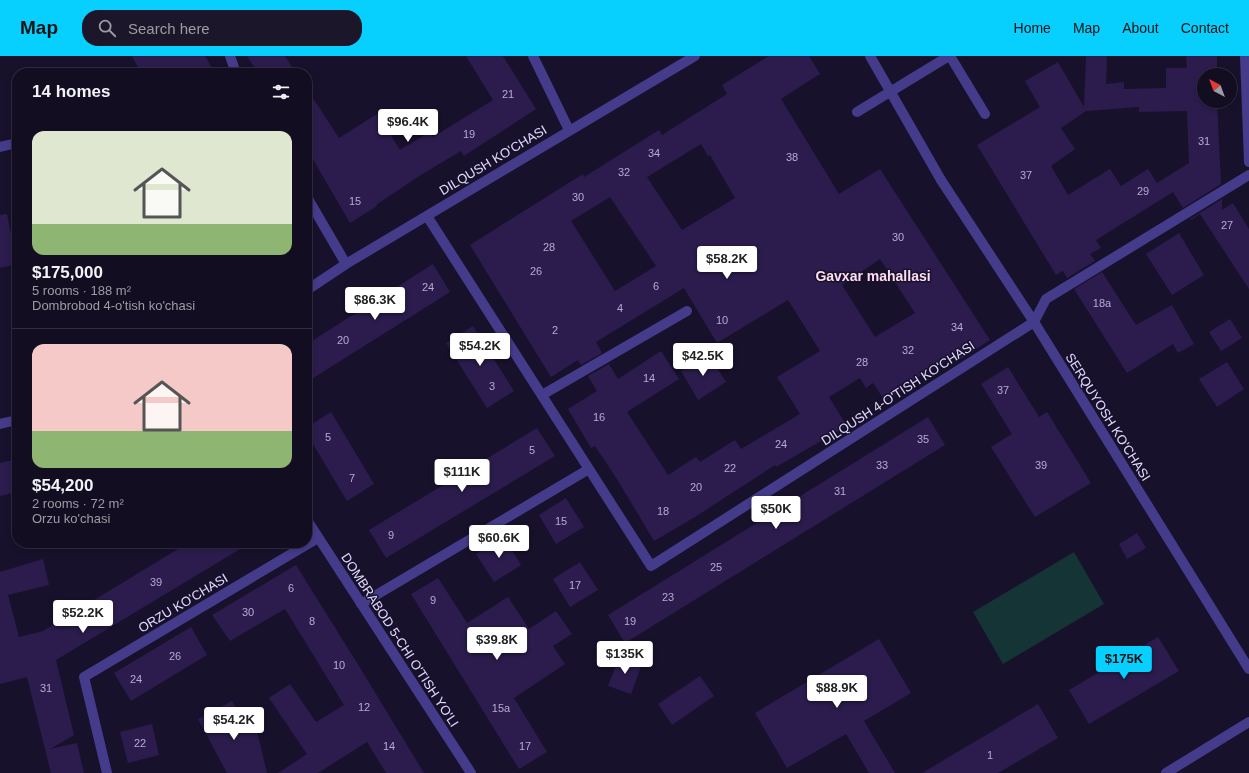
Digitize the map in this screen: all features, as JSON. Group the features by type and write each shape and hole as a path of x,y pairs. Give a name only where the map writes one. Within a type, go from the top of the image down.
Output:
{"street":[{"path":"230,56 234,68"},
{"path":"533,56 569,130"},
{"name":"DILQUSH KO'CHASI","path":"312,287 346,264 695,56"},
{"name":"SERQUYOSH KO'CHASI","path":"870,56 942,180 1034,322 1249,669"},
{"path":"856,112 949,56 985,114"},
{"path":"1245,56 1247,67 1249,162"},
{"path":"0,147 12,143"},
{"name":"DILQUSH 4-O'TISH KO'CHASI","path":"427,216 651,566 1034,322 1046,299 1249,175"},
{"path":"312,206 346,264"},
{"path":"542,395 687,311"},
{"path":"0,424 12,421"},
{"path":"361,604 589,469"},
{"name":"DOMBRABOD 5-CHI O'TISH YO'LI","path":"312,528 471,773"},
{"name":"ORZU KO'CHASI","path":"312,542 318,538"},
{"name":"ORZU KO'CHASI","path":"107,773 84,677 301,548"},
{"path":"1168,772 1249,722"}],"green space":[{"path":"1074,552 1104,604 1003,664 973,612"}],"building":[{"path":"132,56 205,56 212,68 138,68"},
{"path":"247,56 285,56 293,68 255,68"},
{"path":"466,56 503,56 536,109 464,156 461,151 424,173 350,223 312,158 312,97 339,138 377,114 400,150 430,132 433,137 493,100"},
{"path":"769,56 809,56 820,74 781,99 839,194 880,169 990,340 956,362 953,357 903,386 904,389 885,401 873,383 866,388 860,378 829,397 847,426 776,467 775,465 695,517 654,541 617,479 595,446 591,448 568,409 597,391 588,376 609,364 618,379 661,351 679,379 627,412 668,475 696,457 700,462 735,440 741,449 800,414 777,377 820,351 788,300 717,343 684,288 596,342 602,353 581,365 578,360 551,377 470,245 583,174 584,177 659,130 662,135 727,94 722,85","holes":["701,144 708,156 710,155 735,198 682,230 647,177","610,197 656,266 615,291 571,221","880,259 915,313 875,337 842,285"]},
{"path":"1086,56 1107,56 1106,84 1124,82 1124,89 1166,88 1166,68 1187,68 1186,56 1217,56 1217,68 1197,68 1197,108 1217,108 1221,184 1183,208 1173,192 1096,240 1101,248 1090,254 1095,261 1067,278 1063,271 1056,275 977,145 1040,107 1025,81 1058,62 1084,107","holes":["1139,107 1139,112 1187,111 1189,163 1157,183 1148,169 1121,186 1110,169 1068,195 1051,166 1075,149 1061,128 1086,111"]},
{"path":"1222,199 1222,210 1233,203 1249,229 1249,289 1200,214 1191,220 1190,219"},
{"path":"7,214 12,239 12,265 0,268 0,215"},
{"path":"1179,233 1204,275 1172,295 1146,254"},
{"path":"433,264 450,292 312,379 312,341"},
{"path":"1102,272 1136,325 1172,305 1194,344 1178,353 1173,344 1127,373 1074,289"},
{"path":"1230,319 1242,338 1221,351 1209,332"},
{"path":"473,326 514,391 487,408 446,343"},
{"path":"708,354 726,382 698,400 681,371"},
{"path":"1227,362 1244,389 1217,407 1199,379"},
{"path":"1008,367 1039,417 1047,412 1091,483 1035,517 991,447 1012,434 981,384"},
{"path":"331,412 374,484 347,501 312,442 312,424"},
{"path":"928,417 945,445 625,643 608,615"},
{"path":"537,428 555,456 386,558 369,530"},
{"path":"12,460 12,493 0,496 0,463"},
{"path":"566,498 584,527 556,544 539,515"},
{"path":"1137,533 1146,548 1127,559 1119,544"},
{"path":"504,537 521,565 494,582 476,554"},
{"path":"180,548 242,548 56,660 74,735 50,749 77,743 84,773 51,773 27,677 0,684 0,572 43,559 49,585 8,595 19,637 43,631"},
{"path":"580,562 598,590 570,607 553,579"},
{"path":"296,565 424,773 386,773 367,742 318,773 278,773 307,754 269,698 290,684 316,722 344,705 285,609 230,641 212,615"},
{"path":"438,578 467,623 508,597 529,629 556,611 572,634 553,646 565,664 514,698 547,752 519,769 411,594"},
{"path":"191,627 207,655 131,701 114,673"},
{"path":"1158,637 1179,671 1089,724 1069,690"},
{"path":"879,639 911,693 864,721 895,773 869,773 846,734 787,768 755,713"},
{"path":"620,655 642,664 631,694 608,686"},
{"path":"700,676 714,696 672,725 658,704"},
{"path":"232,701 250,733 257,731 267,773 227,773 198,719"},
{"path":"1038,704 1058,738 998,773 922,773"},
{"path":"152,724 159,755 128,763 120,732"}],"district":[{"name":"Gavxar mahallasi","path":"873,276"}]}
